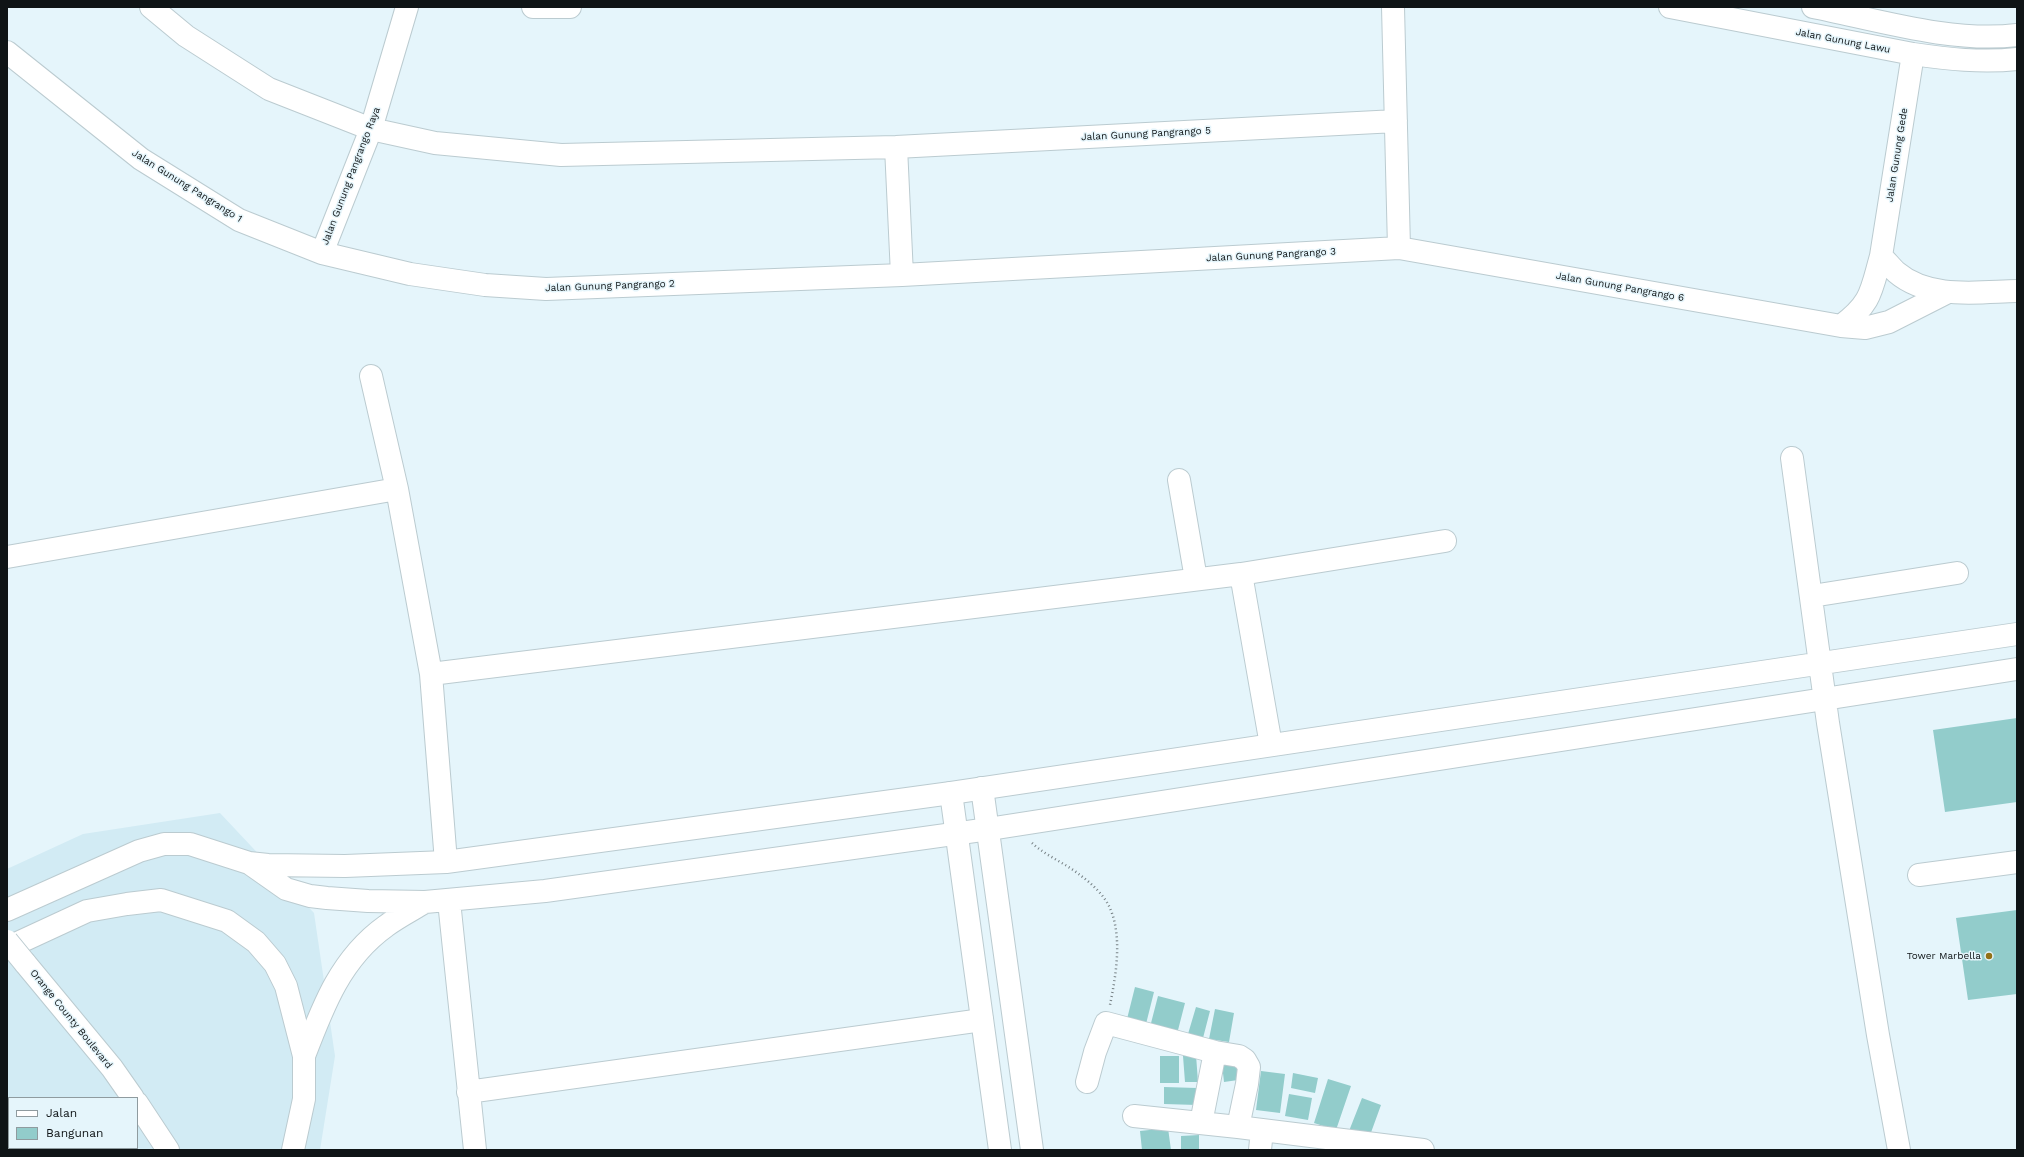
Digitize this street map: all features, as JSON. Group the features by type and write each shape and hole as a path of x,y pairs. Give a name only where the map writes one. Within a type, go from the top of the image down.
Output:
{"street":[{"path":"151,7 186,36 269,89 371,129 435,143 561,155 896,147 902,275"},
{"name":"Jalan Gunung Pangrango Raya","path":"322,253 371,129 407,7"},
{"path":"533,7 570,7"},
{"path":"1393,7 1399,248"},
{"path":"1814,7 1956,36 2000,37 2017,35"},
{"name":"Jalan Gunung Lawu","path":"1678,8 1913,54 1952,59 2017,59"},
{"name":"Jalan Gunung Pangrango 1","path":"7,52 141,159 239,220 322,253"},
{"name":"Jalan Gunung Gede","path":"1841,326 1858,313 1868,300 1881,256 1913,54"},
{"name":"Jalan Gunung Pangrango 5","path":"896,147 1396,121"},
{"name":"Jalan Gunung Pangrango 3","path":"902,275 1399,248"},
{"name":"Jalan Gunung Pangrango 6","path":"1399,248 1841,326 1865,328 1889,322 1948,292"},
{"name":"Jalan Gunung Pangrango 2","path":"322,253 410,274 485,285 546,289 902,275"},
{"path":"1881,256 1896,272 1923,286 1948,292 2017,291"},
{"path":"371,376 397,489 430,674 446,862"},
{"path":"1792,458 1825,699 1876,1027 1899,1150"},
{"path":"1179,480 1196,579"},
{"path":"7,557 397,489"},
{"path":"430,674 1241,574 1445,541"},
{"path":"1812,596 1957,573"},
{"path":"1241,574 1271,745"},
{"path":"7,910 139,851 164,844 190,844 249,863 345,866 446,862 950,793 2017,634"},
{"path":"249,863 286,889 310,896 368,901 425,902 545,892 956,834 2017,669"},
{"path":"982,788 989,829 1032,1150"},
{"path":"950,793 1000,1150"},
{"path":"1919,875 2017,862"},
{"path":"7,948 87,911 128,904 161,900 227,921 256,942 275,964 286,986 304,1056 304,1099 293,1150"},
{"path":"449,901 475,1150"},
{"path":"304,1056 338,977 361,948 386,926 425,902"},
{"name":"Orange County Boulevard","path":"7,942 112,1068 132,1097"},
{"path":"468,1092 982,1020"},
{"path":"1087,1082 1095,1052 1106,1023 1215,1052 1239,1056 1245,1060 1249,1067 1248,1084 1238,1127"},
{"path":"1201,1123 1215,1052"},
{"path":"138,1105 168,1150"},
{"path":"1134,1116 1238,1127 1261,1140 1423,1150"}],"path":[{"path":"1027,823 1032,843 1081,875 1103,896 1109,906 1114,920 1117,945 1115,980 1106,1023"}],"shaded area":[{"path":"220,813 314,913 335,1056 320,1150 7,1150 7,869 83,834"}],"building":[{"path":"2017,718 2017,802 1945,812 1933,730"},
{"name":"Tower Marbella","path":"2017,910 2017,994 1968,1000 1956,918"},
{"path":"1135,987 1154,992 1146,1024 1127,1019"},
{"path":"1158,996 1185,1003 1177,1034 1150,1027"},
{"path":"1196,1007 1210,1011 1203,1038 1188,1034"},
{"path":"1215,1009 1234,1013 1229,1042 1209,1039"},
{"path":"1196,1055 1198,1082 1185,1082 1183,1056"},
{"path":"1160,1056 1179,1056 1179,1083 1160,1083"},
{"path":"1242,1061 1245,1079 1224,1082 1222,1064"},
{"path":"1261,1071 1285,1074 1280,1113 1256,1110"},
{"path":"1293,1073 1318,1078 1315,1093 1291,1088"},
{"path":"1328,1079 1351,1086 1336,1130 1314,1123"},
{"path":"1164,1087 1197,1088 1197,1105 1164,1104"},
{"path":"1289,1094 1312,1098 1308,1120 1285,1116"},
{"path":"1362,1098 1381,1105 1369,1138 1349,1131"},
{"path":"1168,1128 1171,1150 1142,1150 1140,1131"},
{"path":"1199,1135 1199,1150 1181,1150 1181,1136"}],"place":[{"name":"Tower Marbella","path":"1989,956"}]}
